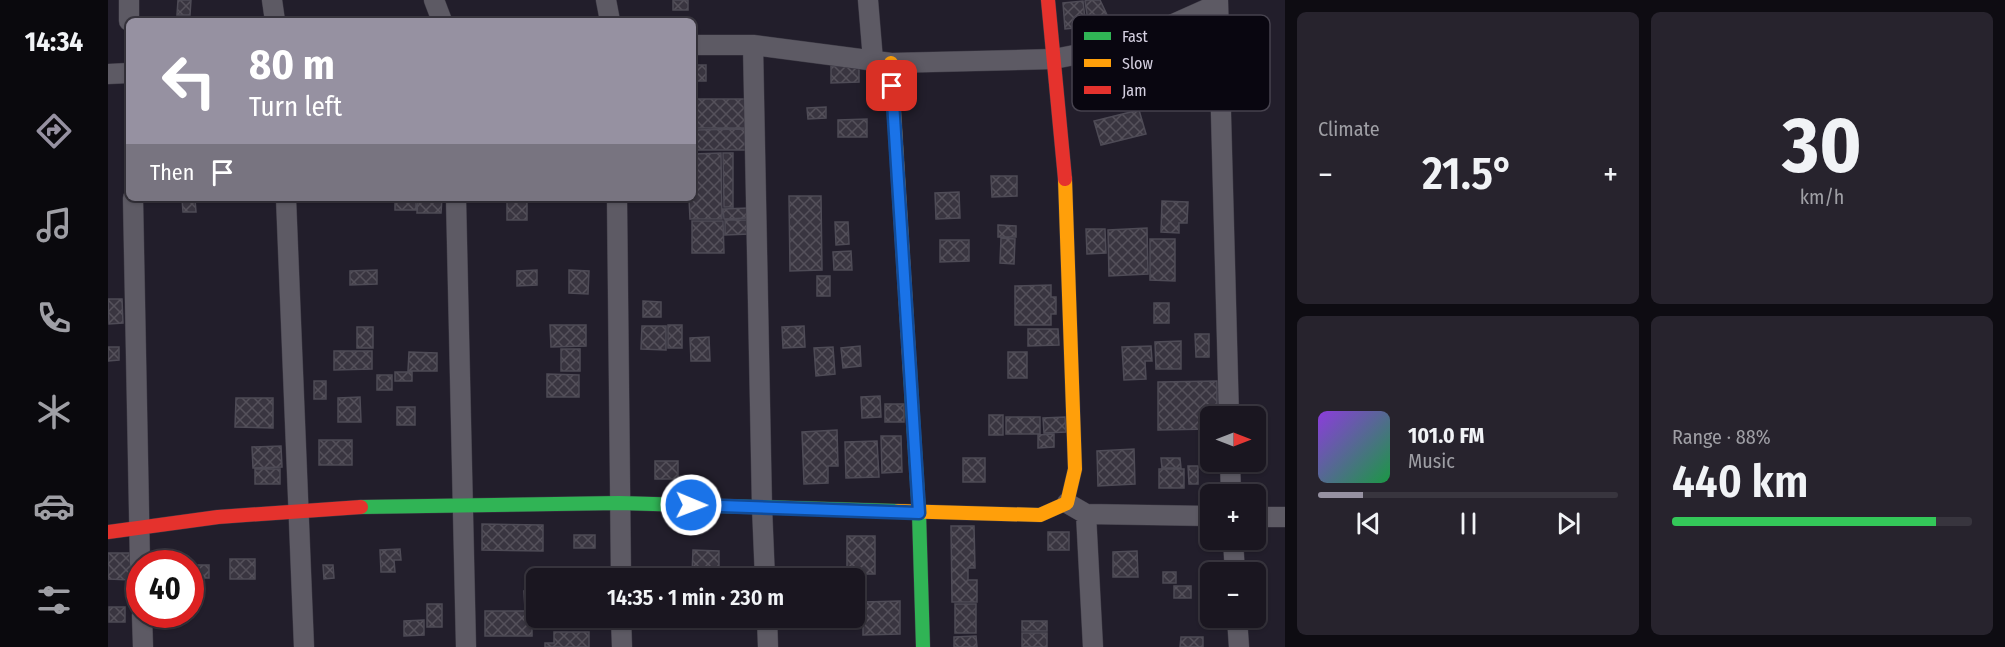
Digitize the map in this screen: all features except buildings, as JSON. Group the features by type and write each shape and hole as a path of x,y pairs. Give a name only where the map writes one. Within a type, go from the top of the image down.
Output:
{"street":[{"path":"129,0 129,18"},
{"path":"272,0 275,18"},
{"path":"434,0 441,18"},
{"path":"606,0 609,18"},
{"path":"868,0 882,62 919,513 924,647"},
{"path":"1048,0 1065,168 1075,457 1075,469 1067,503"},
{"path":"1191,15 1218,2"},
{"path":"696,45 753,45 882,62 1054,59 1072,55"},
{"path":"753,45 765,568"},
{"path":"108,74 126,73"},
{"path":"1221,111 1229,406"},
{"path":"133,201 139,550"},
{"path":"286,201 304,647"},
{"path":"456,201 466,647"},
{"path":"617,201 621,568"},
{"path":"108,532 138,530 218,517 382,506 619,503 1040,515 1067,503"},
{"path":"1067,503 1086,514 1200,516"},
{"path":"1086,514 1093,647"},
{"path":"1266,517 1285,517"},
{"path":"142,628 143,647"},
{"path":"621,628 622,647"},
{"path":"767,628 768,647"},
{"path":"1238,628 1239,647"}],"traffic: fast":[{"path":"910,372 919,513 923,647"},
{"path":"361,507 619,503 898,511"}],"traffic: slow":[{"path":"891,63 910,372"},
{"path":"898,511 1040,515 1067,503 1075,469 1065,179"}],"traffic: jam":[{"path":"1048,0 1065,179"},
{"path":"108,532 218,517 361,507"}],"route":[{"path":"691,505 919,513 892,86"}]}
